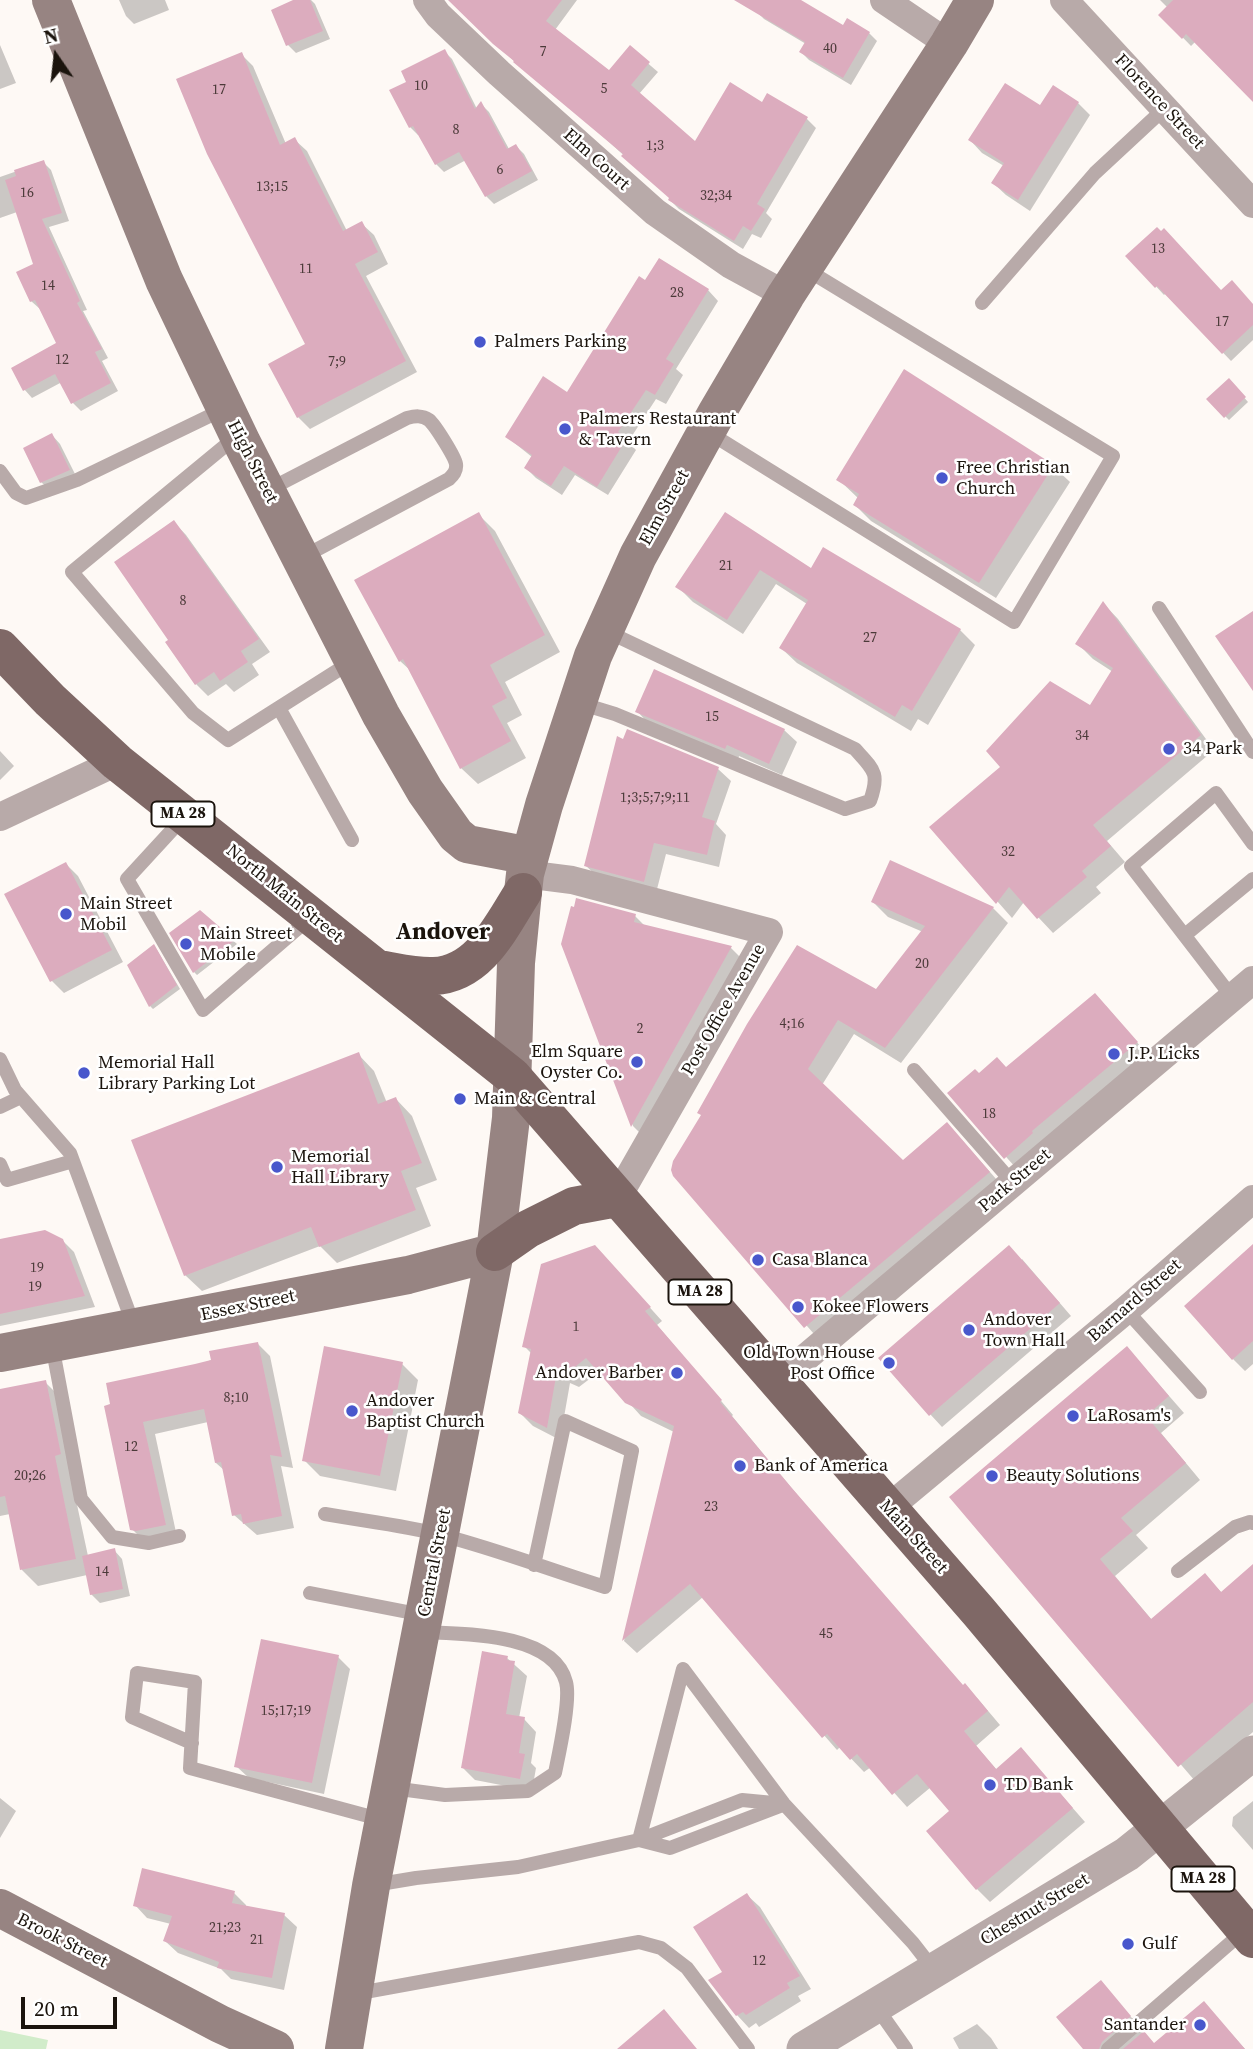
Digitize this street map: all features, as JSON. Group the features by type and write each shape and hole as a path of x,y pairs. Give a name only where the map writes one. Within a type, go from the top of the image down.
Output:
{"main road":[{"name":"High Street","path":"51,0 164,280 232,422 353,661 425,791 456,835 467,844 526,874"},
{"name":"Elm Street","path":"512,1076 516,962 526,874 578,703 604,630 638,556 706,431 795,281 975,0"},
{"name":"North Main Street","path":"0,648 50,700 117,762 512,1076"},
{"path":"377,968 437,976 468,967 486,949 526,874"},
{"name":"Main Street","path":"512,1076 979,1612 1249,1935"},
{"name":"Central Street","path":"344,2049 372,1886 495,1252 511,1118 512,1076"},
{"path":"495,1252 528,1229 574,1206 617,1198"},
{"name":"Essex Street","path":"0,1353 408,1275 495,1252"},
{"name":"Brook Street","path":"0,1909 220,2024 275,2049"}],"street":[{"name":"Elm Court","path":"427,0 438,15 499,73 655,212 731,265 795,281"},
{"path":"884,0 949,44"},
{"name":"Florence Street","path":"1064,0 1253,204"},
{"path":"0,817 117,762"},
{"name":"Post Office Avenue","path":"526,874 572,880 769,932 617,1198"},
{"name":"Park Street","path":"778,1381 1243,989"},
{"name":"Barnard Street","path":"887,1509 1126,1310 1253,1199"},
{"name":"Chestnut Street","path":"804,2049 1127,1854 1253,1753"}],"lane":[{"path":"982,303 1095,173 1165,108"},
{"path":"706,431 1014,622 1113,456 795,281"},
{"path":"267,491 407,418 418,416 430,421 453,456 457,465 455,473 449,479 301,558"},
{"path":"0,471 16,494 26,498 232,422"},
{"path":"232,422 72,572 193,713 229,740 353,661"},
{"path":"1159,608 1253,752"},
{"path":"578,703 628,719 845,809 870,801 876,784 871,767 855,749 604,630"},
{"path":"279,708 352,840"},
{"path":"1243,989 1185,935 1131,866 1216,793 1253,844"},
{"path":"185,816 127,879 203,1010 312,916"},
{"path":"1185,935 1253,879"},
{"path":"0,1059 15,1090 71,1153 135,1329"},
{"path":"914,1070 1013,1183"},
{"path":"0,1107 22,1097"},
{"path":"0,1164 7,1180 73,1161"},
{"path":"1126,1310 1200,1392"},
{"path":"52,1343 82,1499 112,1537 149,1543 179,1536"},
{"path":"325,1514 441,1535 605,1587 632,1451 565,1421 534,1564"},
{"path":"1178,1571 1235,1527 1253,1523"},
{"path":"192,1743 132,1717 137,1673 195,1682 192,1743 190,1768 388,1804 445,1795 528,1791 555,1773 563,1739 567,1684 560,1668 543,1652 519,1643 423,1624 310,1593"},
{"path":"639,1840 683,1669 784,1804 913,1943 934,1970"},
{"path":"372,1886 416,1878 518,1867 639,1840 742,1800 784,1804"},
{"path":"1108,2049 1249,1935"},
{"path":"353,1994 639,1942 661,1948 687,1968 748,2049"},
{"path":"875,2005 906,2049"}],"green space":[{"path":"0,2030 48,2040 46,2049 0,2049"}],"building":[{"path":"293,0 310,0 323,31 286,46 271,10"},
{"path":"448,0 562,0 546,21 609,70 630,45 650,62 631,85 695,141 730,82 762,102 767,93 808,117 757,204 765,209 751,231 743,226 734,241 668,200 669,198 621,156 623,154 513,62"},
{"path":"734,0 801,0 843,25 847,18 870,32 843,78 799,52 805,42"},
{"path":"1173,0 1253,0 1253,102 1186,34 1182,39 1158,15"},
{"path":"445,49 475,109 481,101 507,149 516,144 532,171 485,197 459,152 435,165 413,126 409,128 389,90 406,82 401,71"},
{"path":"242,52 280,145 295,137 343,231 362,221 378,252 355,264 406,361 297,418 268,364 305,344 207,154 176,79"},
{"path":"1005,83 1040,105 1053,85 1079,102 1018,200 991,183 1004,163 968,140"},
{"path":"44,160 62,213 42,219 80,301 77,303 102,349 95,352 111,383 71,404 55,374 23,391 11,368 56,343 35,300 30,302 16,272 33,264 5,180 16,176 14,170"},
{"path":"1157,227 1161,231 1164,228 1221,290 1232,280 1253,304 1253,325 1222,354 1125,256"},
{"path":"659,258 709,289 666,359 674,364 655,395 646,390 618,432 627,438 597,487 564,466 551,486 524,468 532,455 505,437 543,376 567,392 639,276 645,280"},
{"name":"Free Christian Church","path":"904,369 1054,465 979,583 853,505 859,494 836,480"},
{"path":"1229,378 1246,397 1224,418 1206,399"},
{"path":"52,433 70,470 40,483 23,448"},
{"path":"479,512 545,635 490,665 507,698 492,706 511,741 460,769 403,659 399,662 354,580"},
{"path":"725,512 811,568 823,547 961,629 912,711 902,705 895,717 779,648 808,600 760,570 727,620 675,587"},
{"path":"174,520 259,639 241,651 248,662 220,681 214,672 195,685 165,642 168,640 114,562"},
{"path":"1103,601 1201,735 1093,825 1111,846 1082,871 1087,877 1037,919 1009,887 996,904 929,827 1000,767 986,751 1050,681 1090,705 1113,668 1075,644"},
{"path":"1253,611 1253,691 1215,636"},
{"path":"654,669 785,729 769,764 727,745 725,749 635,712"},
{"path":"627,729 719,767 702,817 715,821 707,855 654,843 644,882 584,866 617,736 623,739"},
{"path":"890,860 994,907 885,1048 838,1020 808,1069 903,1160 947,1122 990,1172 804,1328 673,1176 671,1170 673,1161 701,1115 697,1113 747,1024 797,945 876,989 925,926 871,902"},
{"path":"66,862 112,950 50,982 4,894"},
{"path":"576,898 636,914 634,922 732,946 631,1127 561,944 571,906 574,907"},
{"path":"200,910 235,940 193,973 169,933"},
{"path":"154,944 177,985 149,1007 127,965"},
{"path":"1095,993 1138,1042 1032,1131 1033,1133 1004,1159 947,1093 975,1069 979,1073 997,1057 1006,1067"},
{"name":"Memorial Hall Library","path":"359,1052 378,1104 396,1097 422,1163 401,1171 416,1210 319,1247 311,1227 184,1276 131,1140"},
{"path":"45,1230 63,1239 85,1296 0,1314 0,1239"},
{"path":"1253,1244 1253,1341 1232,1360 1184,1306"},
{"path":"595,1245 651,1307 645,1311 722,1400 720,1402 791,1487 988,1711 964,1731 996,1769 1021,1747 1073,1808 976,1890 926,1831 949,1811 917,1774 892,1795 857,1754 850,1760 827,1734 822,1738 690,1584 622,1641 674,1426 625,1403 586,1358 565,1375 557,1371 547,1428 518,1413 531,1349 522,1347 541,1264"},
{"name":"Andover Town Hall","path":"1009,1245 1060,1303 929,1416 878,1358"},
{"path":"258,1342 282,1457 270,1455 282,1516 243,1524 241,1514 232,1516 221,1462 215,1463 204,1409 143,1422 166,1525 130,1530 104,1406 110,1404 106,1383 211,1360 209,1351"},
{"name":"Andover Baptist Church","path":"324,1346 403,1362 380,1476 302,1461"},
{"path":"1127,1346 1169,1396 1146,1416 1186,1463 1121,1518 1133,1531 1100,1559 1151,1619 1205,1573 1221,1592 1253,1564 1253,1702 1178,1767 949,1497"},
{"path":"46,1380 61,1454 55,1456 76,1559 20,1570 5,1496 0,1497 0,1389"},
{"path":"115,1548 123,1589 90,1595 82,1556"},
{"path":"261,1639 339,1655 312,1783 234,1767"},
{"path":"482,1651 508,1656 507,1660 515,1661 506,1714 525,1717 519,1753 525,1754 520,1779 461,1768"},
{"path":"142,1868 235,1891 232,1903 285,1913 272,1978 217,1968 219,1962 163,1941 172,1916 133,1906"},
{"path":"747,1893 800,1976 787,1983 790,1988 746,2015 743,2012 736,2016 708,1980 722,1972 693,1927"},
{"path":"1101,1980 1131,2016 1102,2042 1099,2049 1083,2049 1056,2017"},
{"name":"Santander","path":"1204,2001 1245,2049 1123,2049 1144,2031 1154,2043"},
{"path":"664,2009 697,2049 617,2049"}],"place":[{"name":"Palmers Parking","path":"480,342"},
{"name":"Palmers Restaurant & Tavern","path":"565,429"},
{"name":"Free Christian Church","path":"942,478"},
{"name":"34 Park","path":"1169,749"},
{"name":"Main Street Mobil","path":"66,914"},
{"name":"Main Street Mobile","path":"186,944"},
{"name":"J.P. Licks","path":"1114,1054"},
{"name":"Elm Square Oyster Co.","path":"637,1062"},
{"name":"Memorial Hall Library Parking Lot","path":"84,1073"},
{"name":"Main & Central","path":"460,1099"},
{"name":"Memorial Hall Library","path":"277,1167"},
{"name":"Casa Blanca","path":"758,1260"},
{"name":"Kokee Flowers","path":"798,1307"},
{"name":"Andover Town Hall","path":"969,1330"},
{"name":"Old Town House Post Office","path":"889,1363"},
{"name":"Andover Barber","path":"677,1373"},
{"name":"Andover Baptist Church","path":"352,1411"},
{"name":"LaRosam's","path":"1073,1416"},
{"name":"Bank of America","path":"740,1466"},
{"name":"Beauty Solutions","path":"992,1476"},
{"name":"TD Bank","path":"990,1785"},
{"name":"Gulf","path":"1128,1944"},
{"name":"Santander","path":"1200,2025"}],"district":[{"name":"Andover","path":"443,933"}]}
